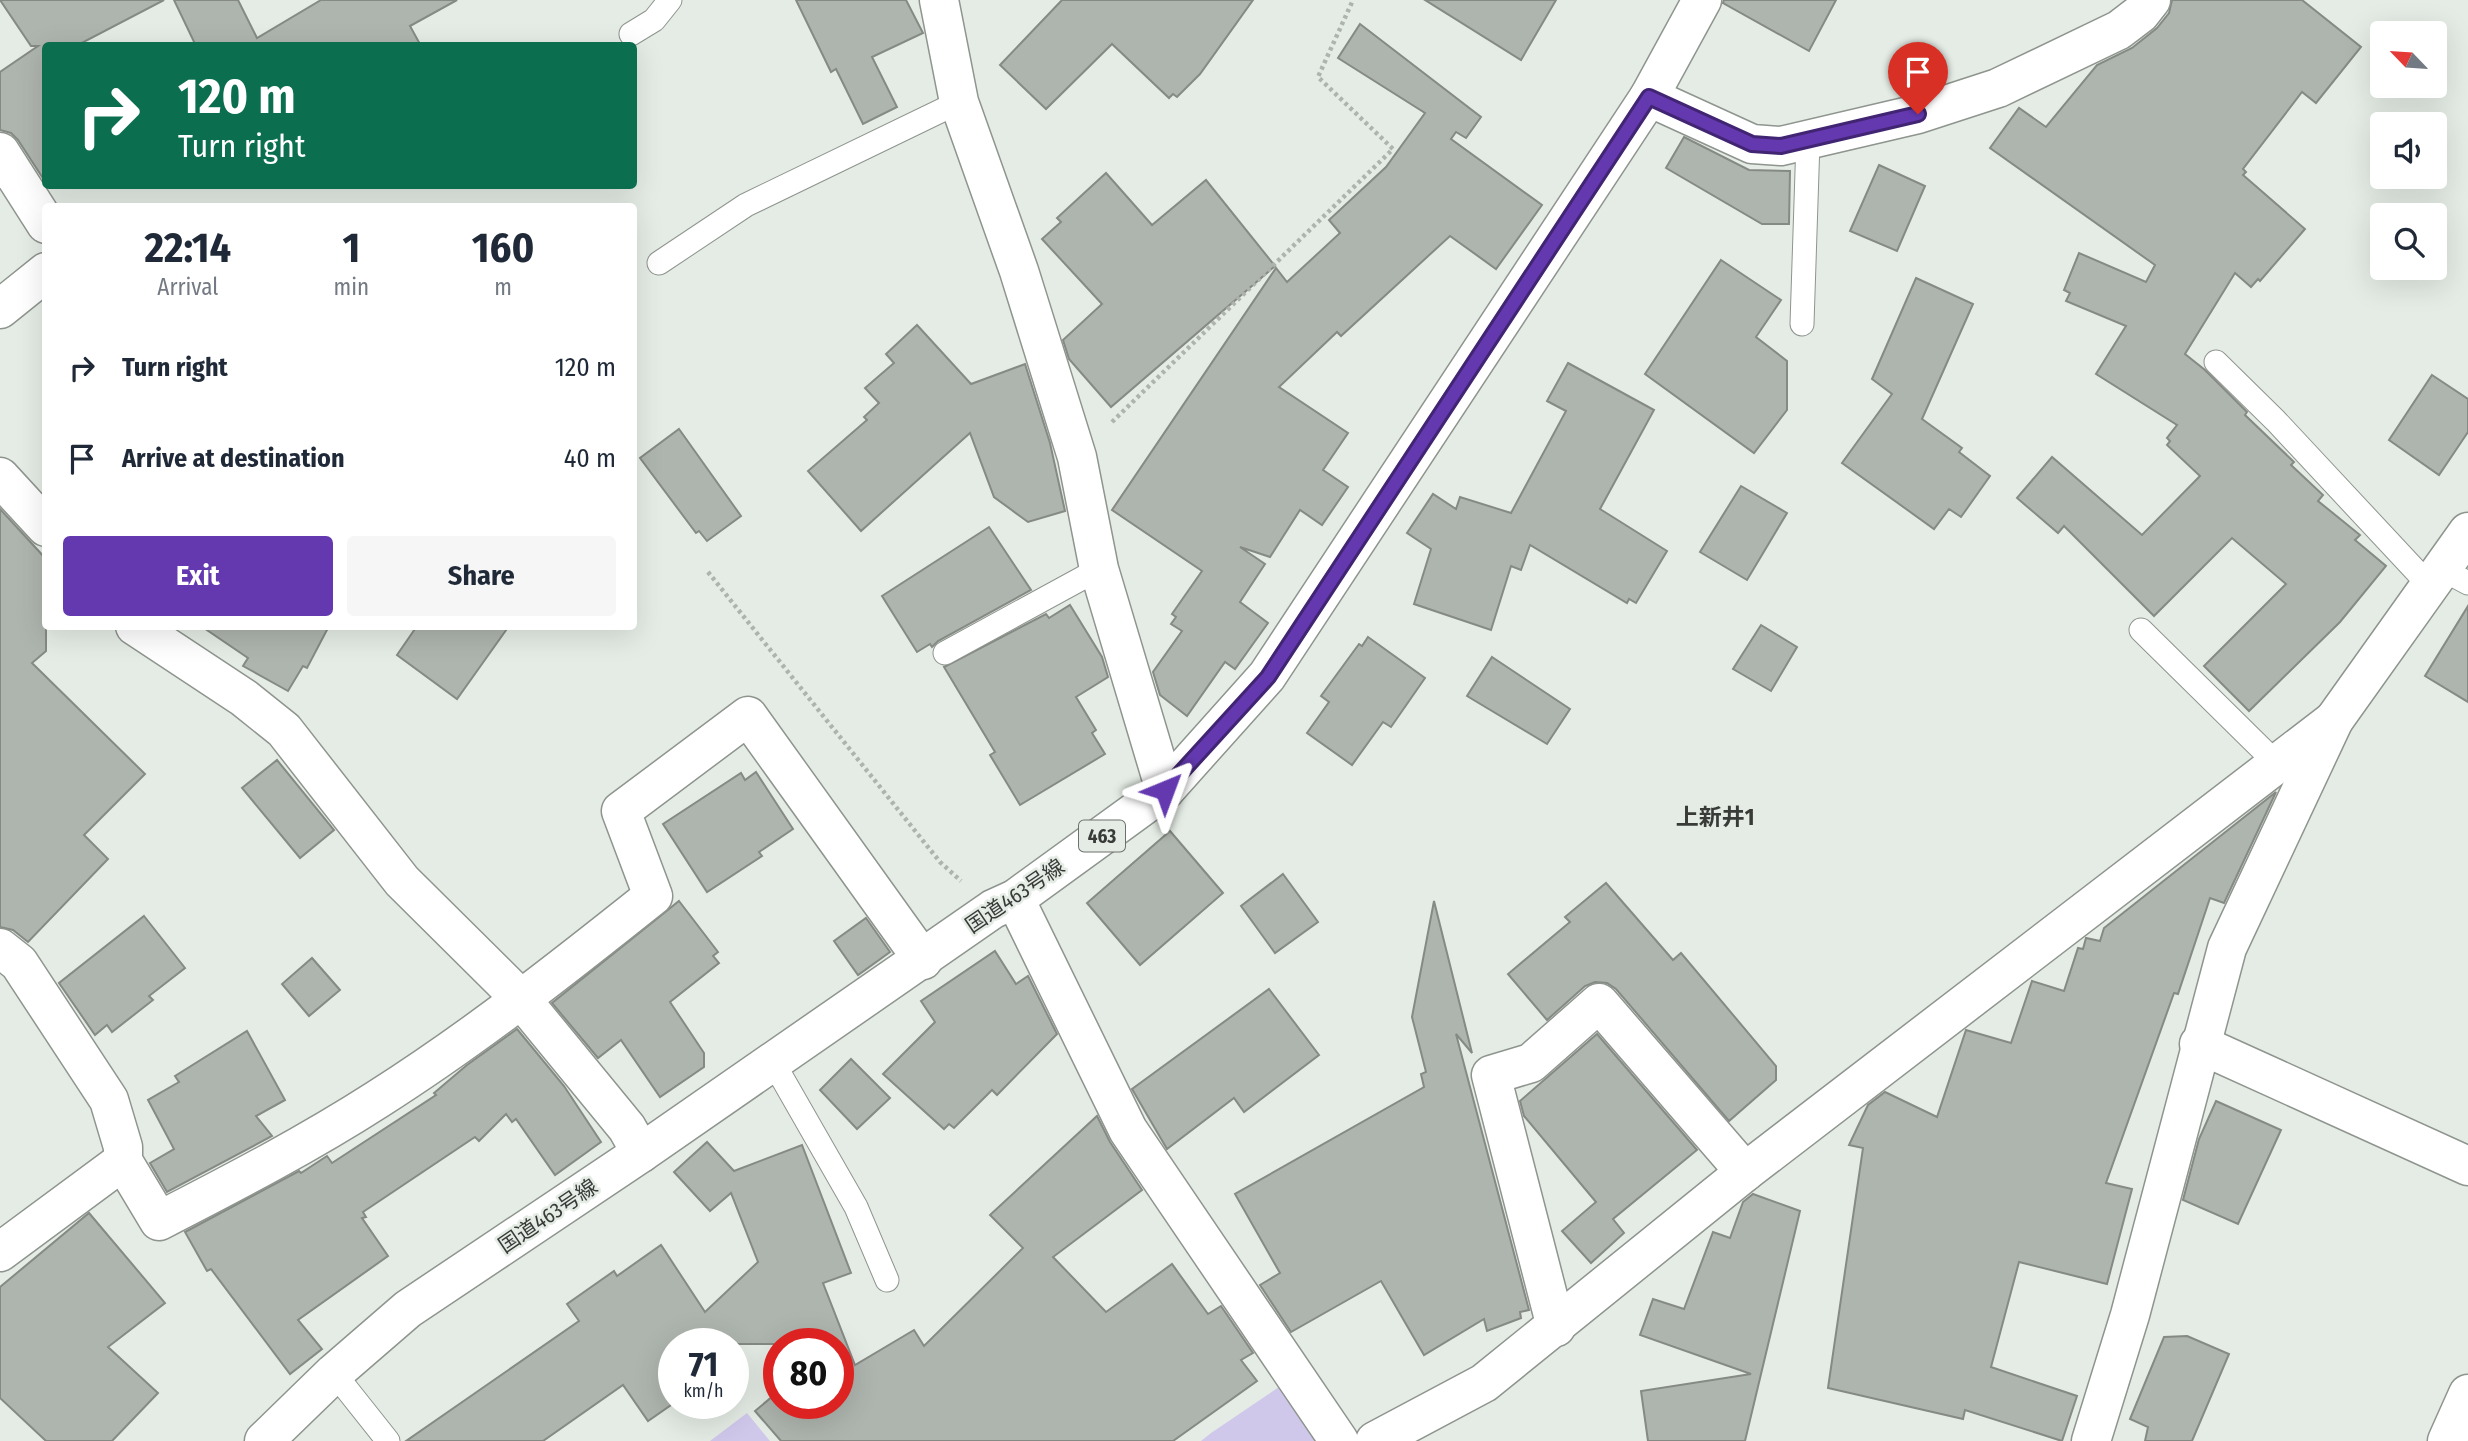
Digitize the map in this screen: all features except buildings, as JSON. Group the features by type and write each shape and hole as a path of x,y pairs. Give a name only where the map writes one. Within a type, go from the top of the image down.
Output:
{"main road":[{"path":"939,0 960,103 1018,271 1077,457 1099,569 1165,790"},
{"name":"国道463号線","path":"264,1441 334,1373 408,1309 923,960 1165,790 1268,677 1649,97 1702,0"},
{"path":"1649,97 1752,144 1781,146 1808,141 1918,114 1998,88 2119,30 2140,14 2151,0"},
{"path":"0,152 42,218"},
{"path":"0,309 42,275"},
{"path":"0,477 42,523"},
{"path":"2091,1441 2130,1315 2199,1044 2227,948 2334,720 2446,579 2468,532"},
{"path":"141,630 244,698 284,730 402,881 522,1000 627,1129 641,1153"},
{"path":"0,948 19,963 109,1100 123,1147 123,1161 159,1221 247,1175 378,1099 522,1000 653,897 621,811 748,716 923,960"},
{"path":"1375,1441 1484,1383 1745,1172 2334,720"},
{"path":"1004,904 1128,1130 1339,1441"},
{"path":"1556,1327 1491,1076 1531,1063 1599,1003 1745,1172"},
{"path":"2199,1044 2468,1166"},
{"path":"0,1252 123,1161"},
{"path":"2447,1441 2468,1394"}],"lane":[{"path":"631,34 654,20 670,0"},
{"path":"660,263 747,205 960,103"},
{"path":"1802,324 1808,141"},
{"path":"2216,362 2446,579"},
{"path":"945,653 1099,569"},
{"path":"2141,630 2277,764"},
{"path":"773,1062 856,1207 887,1280"},
{"path":"334,1373 388,1441"}],"path":[{"path":"1077,457 1393,149 1318,78 1353,0"},
{"path":"708,572 940,862 1004,904"}],"shaded area":[{"path":"1282,1385 1320,1441 1201,1441 1211,1433"},
{"path":"749,1415 770,1441 710,1441 739,1419 749,1419"}],"district":[{"name":"上新井1","path":"1715,817"}],"route":[{"path":"1165,790 1268,677 1649,97 1752,144 1781,146 1918,114"}]}
